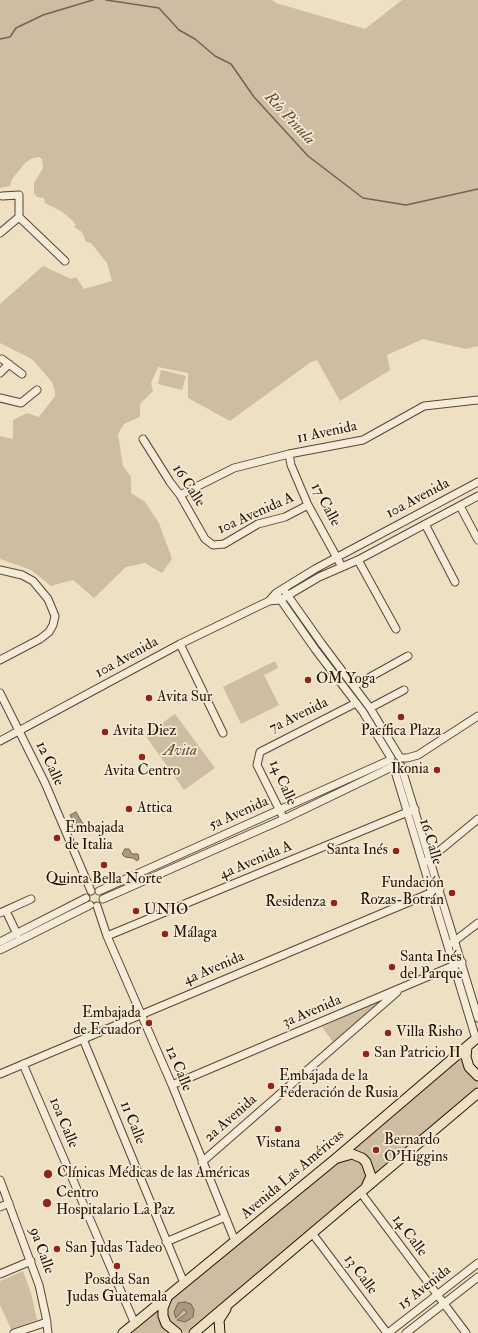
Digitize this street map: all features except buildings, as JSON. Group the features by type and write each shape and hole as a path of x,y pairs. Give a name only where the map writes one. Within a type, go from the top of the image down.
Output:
{"main road":[{"name":"Avenida Las Américas","path":"123,1333 334,1160 477,1038"},
{"path":"467,1047 466,1057 468,1067 478,1076"},
{"path":"194,1333 478,1093"},
{"path":"334,1160 352,1154 366,1162 370,1176 362,1192"},
{"path":"168,1295 164,1303 163,1316 166,1324 177,1333"},
{"path":"220,1333 219,1320 234,1298"}],"street":[{"path":"0,233 19,217 20,196 17,194 2,196"},
{"path":"19,217 65,261"},
{"path":"2,359 22,374"},
{"path":"0,373 9,364"},
{"path":"0,398 16,403 22,403 36,390"},
{"name":"11 Avenida","path":"180,495 234,468 289,454 363,440 424,406 478,400"},
{"name":"16 Calle","path":"143,439 180,495 205,539 213,545"},
{"name":"17 Calle","path":"289,454 291,465 308,505 342,567"},
{"name":"10a Avenida","path":"269,601 283,588 478,482"},
{"name":"10a Avenida","path":"0,742 180,644 269,601 280,600 478,496"},
{"path":"445,499 451,511"},
{"name":"10a Avenida A","path":"213,545 224,544 258,524 285,517 308,505"},
{"path":"460,506 478,540"},
{"path":"425,524 455,582"},
{"path":"358,560 396,629"},
{"path":"0,570 22,575 33,581 48,599 55,616 53,625 49,632 40,639 0,660"},
{"name":"16 Calle","path":"283,588 322,644 370,708 396,762 426,861 432,892 477,1038"},
{"name":"16 Calle","path":"276,593 356,703 396,762"},
{"path":"259,606 276,604 288,611"},
{"path":"180,644 223,733"},
{"path":"354,686 408,656"},
{"path":"370,708 404,690"},
{"name":"12 Calle","path":"0,693 20,731 91,891"},
{"name":"7a Avenida","path":"258,758 260,752 267,747 356,703"},
{"name":"5a Avenida","path":"99,892 279,811 413,756 478,716"},
{"name":"14 Calle","path":"258,758 257,765 284,819"},
{"name":"5a Avenida","path":"103,899 284,819 396,762"},
{"name":"4a Avenida A","path":"107,936 411,810"},
{"path":"426,861 478,819"},
{"name":"16 Calle","path":"426,861 440,889 478,1018"},
{"name":"4a Avenida","path":"0,1074 440,889"},
{"path":"0,942 86,898 91,891 99,892 103,899 102,903 0,950"},
{"path":"86,898 94,906"},
{"path":"17,934 3,912 31,899"},
{"name":"12 Calle","path":"94,906 172,1085 235,1241"},
{"path":"448,944 456,942 478,923"},
{"name":"3a Avenida","path":"172,1085 462,962"},
{"name":"2a Avenida","path":"202,1162 404,986"},
{"name":"11 Calle","path":"82,1039 184,1283"},
{"name":"10a Calle","path":"23,1064 135,1324"},
{"name":"9a Calle","path":"0,1180 32,1261 39,1285 48,1333"},
{"name":"14 Calle","path":"362,1192 466,1333"},
{"path":"0,1207 9,1204"},
{"path":"166,1242 225,1217"},
{"name":"13 Calle","path":"312,1233 388,1333"},
{"path":"0,1274 32,1261"},
{"name":"15 Avenida","path":"388,1333 478,1263"},
{"name":"15 Avenida","path":"406,1333 478,1277"},
{"path":"14,1333 47,1322"}],"green space":[{"path":"0,0 272,0 276,3 365,29 402,0 478,0 478,346 466,349 423,339 387,355 390,370 340,401 317,360 311,362 230,421 188,398 188,373 158,367 151,383 153,391 140,404 140,417 124,424 118,434 123,466 131,477 131,493 145,502 159,523 172,559 162,573 145,563 126,567 94,598 73,580 51,586 31,570 0,559 0,436 13,439 13,420 27,413 39,417 55,396 55,391 52,382 32,359 0,343 0,304 43,266 71,279 76,277 84,289 112,281 107,263 91,243 86,242 82,232 74,227 76,225 72,220 61,211 45,203 44,198 37,197 34,193 34,183 43,168 42,159 39,157 33,158 26,162 12,179 10,186 0,188"},
{"path":"161,370 186,376 182,390 158,384"},
{"path":"275,661 278,668 264,675 279,705 241,724 223,687"},
{"name":"Avita","path":"175,714 215,768 184,790 145,735"},
{"path":"387,997 333,1042 322,1027"},
{"path":"463,1055 465,1068 478,1080 478,1086 373,1176 370,1168 349,1153"},
{"path":"352,1156 364,1163 368,1180 186,1333 179,1330 169,1322 166,1311 169,1302 344,1157"},
{"path":"23,1271 31,1293 37,1320 11,1329 0,1305 0,1281"},
{"path":"159,1310 170,1333 132,1333"}],"shaded area":[{"path":"76,812 83,824 76,827 70,815"},
{"path":"125,849 129,849 132,854 138,854 139,859 137,861 133,858 125,857 122,854"},
{"path":"185,1302 191,1304 194,1310 193,1317 185,1322 177,1320 187,1313 184,1309 176,1318 174,1312 178,1303"}],"waterway":[{"name":"Río Pinula","path":"0,39 10,37 16,28 43,15 93,0"},
{"name":"Río Pinula","path":"106,0 159,8 179,30 195,39 215,56 231,64 254,97 308,156 363,198 406,205 478,189"}],"place":[{"name":"OM Yoga","path":"308,680"},
{"name":"Avita Sur","path":"149,698"},
{"name":"Pacífica Plaza","path":"401,717"},
{"name":"Avita Diez","path":"105,732"},
{"name":"Avita Centro","path":"142,757"},
{"name":"Ikonia","path":"437,770"},
{"name":"Attica","path":"129,809"},
{"name":"Embajada de Italia","path":"57,838"},
{"name":"Santa Inés","path":"396,851"},
{"name":"Quinta Bella Norte","path":"104,865"},
{"name":"Fundación Rozas-Botrán","path":"452,893"},
{"name":"Residenza","path":"334,903"},
{"name":"UNIO","path":"136,911"},
{"name":"Málaga","path":"165,934"},
{"name":"Santa Inés del Parque","path":"392,967"},
{"name":"Embajada de Ecuador","path":"149,1023"},
{"name":"Villa Risho","path":"388,1033"},
{"name":"San Patricio II","path":"366,1054"},
{"name":"Embajada de la Federación de Rusia","path":"271,1086"},
{"name":"Vistana","path":"278,1129"},
{"name":"Bernardo O'Higgins","path":"376,1150"},
{"name":"Clínicas Médicas de las Américas","path":"48,1174"},
{"name":"Centro Hospitalario La Paz","path":"47,1203"},
{"name":"San Judas Tadeo","path":"57,1249"},
{"name":"Posada San Judas Guatemala","path":"117,1266"}]}
